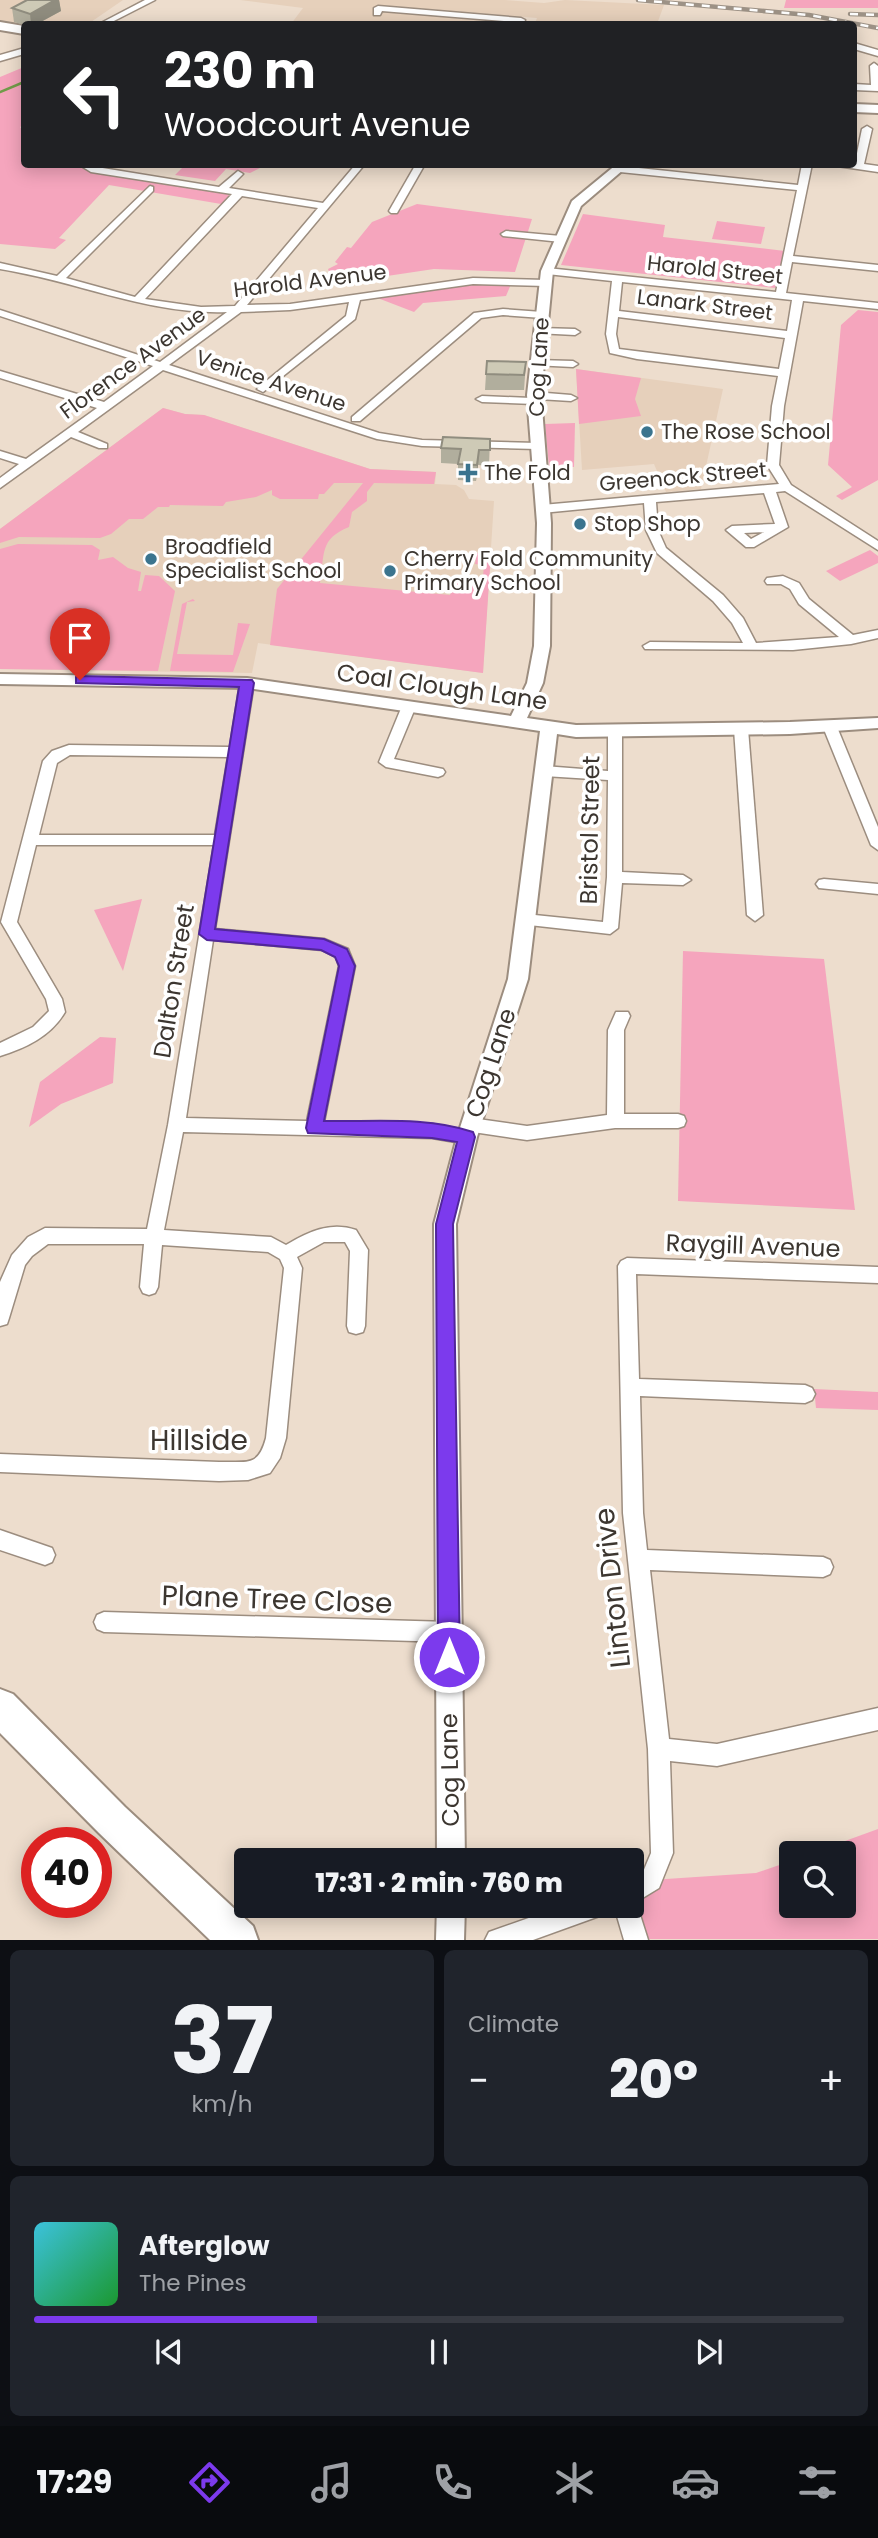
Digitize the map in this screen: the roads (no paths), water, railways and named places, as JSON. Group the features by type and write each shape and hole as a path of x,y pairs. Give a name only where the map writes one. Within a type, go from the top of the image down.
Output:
{"highway":[{"path":"0,1707 112,1821 239,1940"}],"main road":[{"path":"2,28 21,30"},
{"path":"857,107 878,109"}],"street":[{"path":"109,21 151,0"},
{"path":"377,13 378,8 521,21"},
{"path":"857,47 878,53"},
{"path":"0,58 21,52"},
{"path":"857,87 877,88 874,66"},
{"path":"857,128 878,130"},
{"path":"867,129 859,167 878,169"},
{"path":"89,168 166,175 239,193 324,206"},
{"name":"Florence Avenue","path":"0,484 237,310 357,168"},
{"path":"394,211 419,168"},
{"name":"Cog Lane","path":"517,721 535,683 542,646 544,523 534,398 546,277 576,204 621,168"},
{"path":"631,168 803,188"},
{"path":"780,296 806,168"},
{"path":"223,188 238,174"},
{"path":"58,281 150,189"},
{"path":"138,301 239,193"},
{"path":"506,234 561,239"},
{"path":"789,259 878,268"},
{"name":"Harold Avenue","path":"0,267 25,270 138,301 201,310 290,307 473,281 546,277"},
{"name":"Harold Street","path":"546,277 617,278 878,306"},
{"path":"617,278 611,334 614,351 784,373"},
{"path":"263,388 351,317 355,297"},
{"path":"798,298 773,440 773,465 787,487 878,546"},
{"path":"356,419 478,315 503,312 542,315"},
{"name":"Venice Avenue","path":"0,313 377,436 422,443 537,446"},
{"name":"Lanark Street","path":"613,313 792,335"},
{"path":"0,328 14,318"},
{"path":"540,331 575,332"},
{"path":"537,363 573,364"},
{"path":"0,374 107,407"},
{"path":"482,399 571,397"},
{"path":"70,433 103,446"},
{"path":"0,454 29,464"},
{"name":"Greenock Street","path":"542,509 787,487"},
{"path":"769,489 782,527"},
{"path":"650,499 652,530 661,550 718,598 738,621 751,646"},
{"path":"771,580 783,580 795,586 804,601 851,640"},
{"path":"650,646 799,646 878,634"},
{"name":"Coal Clough Lane","path":"0,679 247,683 549,727 615,731 831,727 878,723"},
{"name":"Dalton Street","path":"149,1287 154,1237 176,1125 247,683"},
{"path":"409,706 386,762 438,772"},
{"name":"Cog Lane","path":"451,1848 444,1224 469,1131 518,979 549,727"},
{"path":"831,727 878,845"},
{"path":"741,729 755,915"},
{"name":"Bristol Street","path":"525,920 610,928 615,877 615,731"},
{"path":"0,1050 38,1034 57,1012 54,999 9,922 50,761 57,754 69,750 236,752"},
{"path":"544,771 615,776"},
{"path":"29,840 222,840"},
{"path":"615,877 683,880"},
{"path":"824,884 878,889"},
{"path":"207,934 324,945 342,953 347,966 314,1128"},
{"path":"615,1121 616,1030 622,1016"},
{"path":"176,1125 527,1133 615,1121 678,1121"},
{"path":"0,1318 17,1260 32,1242 45,1236 154,1237 271,1245 286,1254 321,1234 334,1231 350,1235 359,1250 356,1326"},
{"name":"Hillside","path":"0,1463 173,1470 249,1471 262,1467 271,1457 276,1438 293,1268 286,1254"},
{"name":"Raygill Avenue","path":"627,1266 878,1275"},
{"name":"Linton Drive","path":"627,1266 634,1513 659,1749 662,1853 651,1880 644,1884"},
{"path":"631,1387 796,1399"},
{"path":"0,1540 17,1548 45,1555"},
{"path":"638,1560 824,1567"},
{"name":"Plane Tree Close","path":"104,1622 449,1632"},
{"path":"659,1749 717,1755 878,1719"},
{"path":"450,1940 451,1918"},
{"path":"497,1940 562,1918"},
{"path":"630,1918 636,1940"}],"waterway":[{"path":"0,92 21,83"}],"railway":[{"path":"638,0 809,15 841,21"},
{"path":"850,14 878,15"},
{"path":"857,24 878,28"}],"place":[{"name":"The Rose School","path":"647,432"},
{"name":"The Fold","path":"468,473"},
{"name":"Stop Shop","path":"580,524"},
{"name":"Broadfield Specialist School","path":"151,559"},
{"name":"Cherry Fold Community Primary School","path":"390,571"}]}
